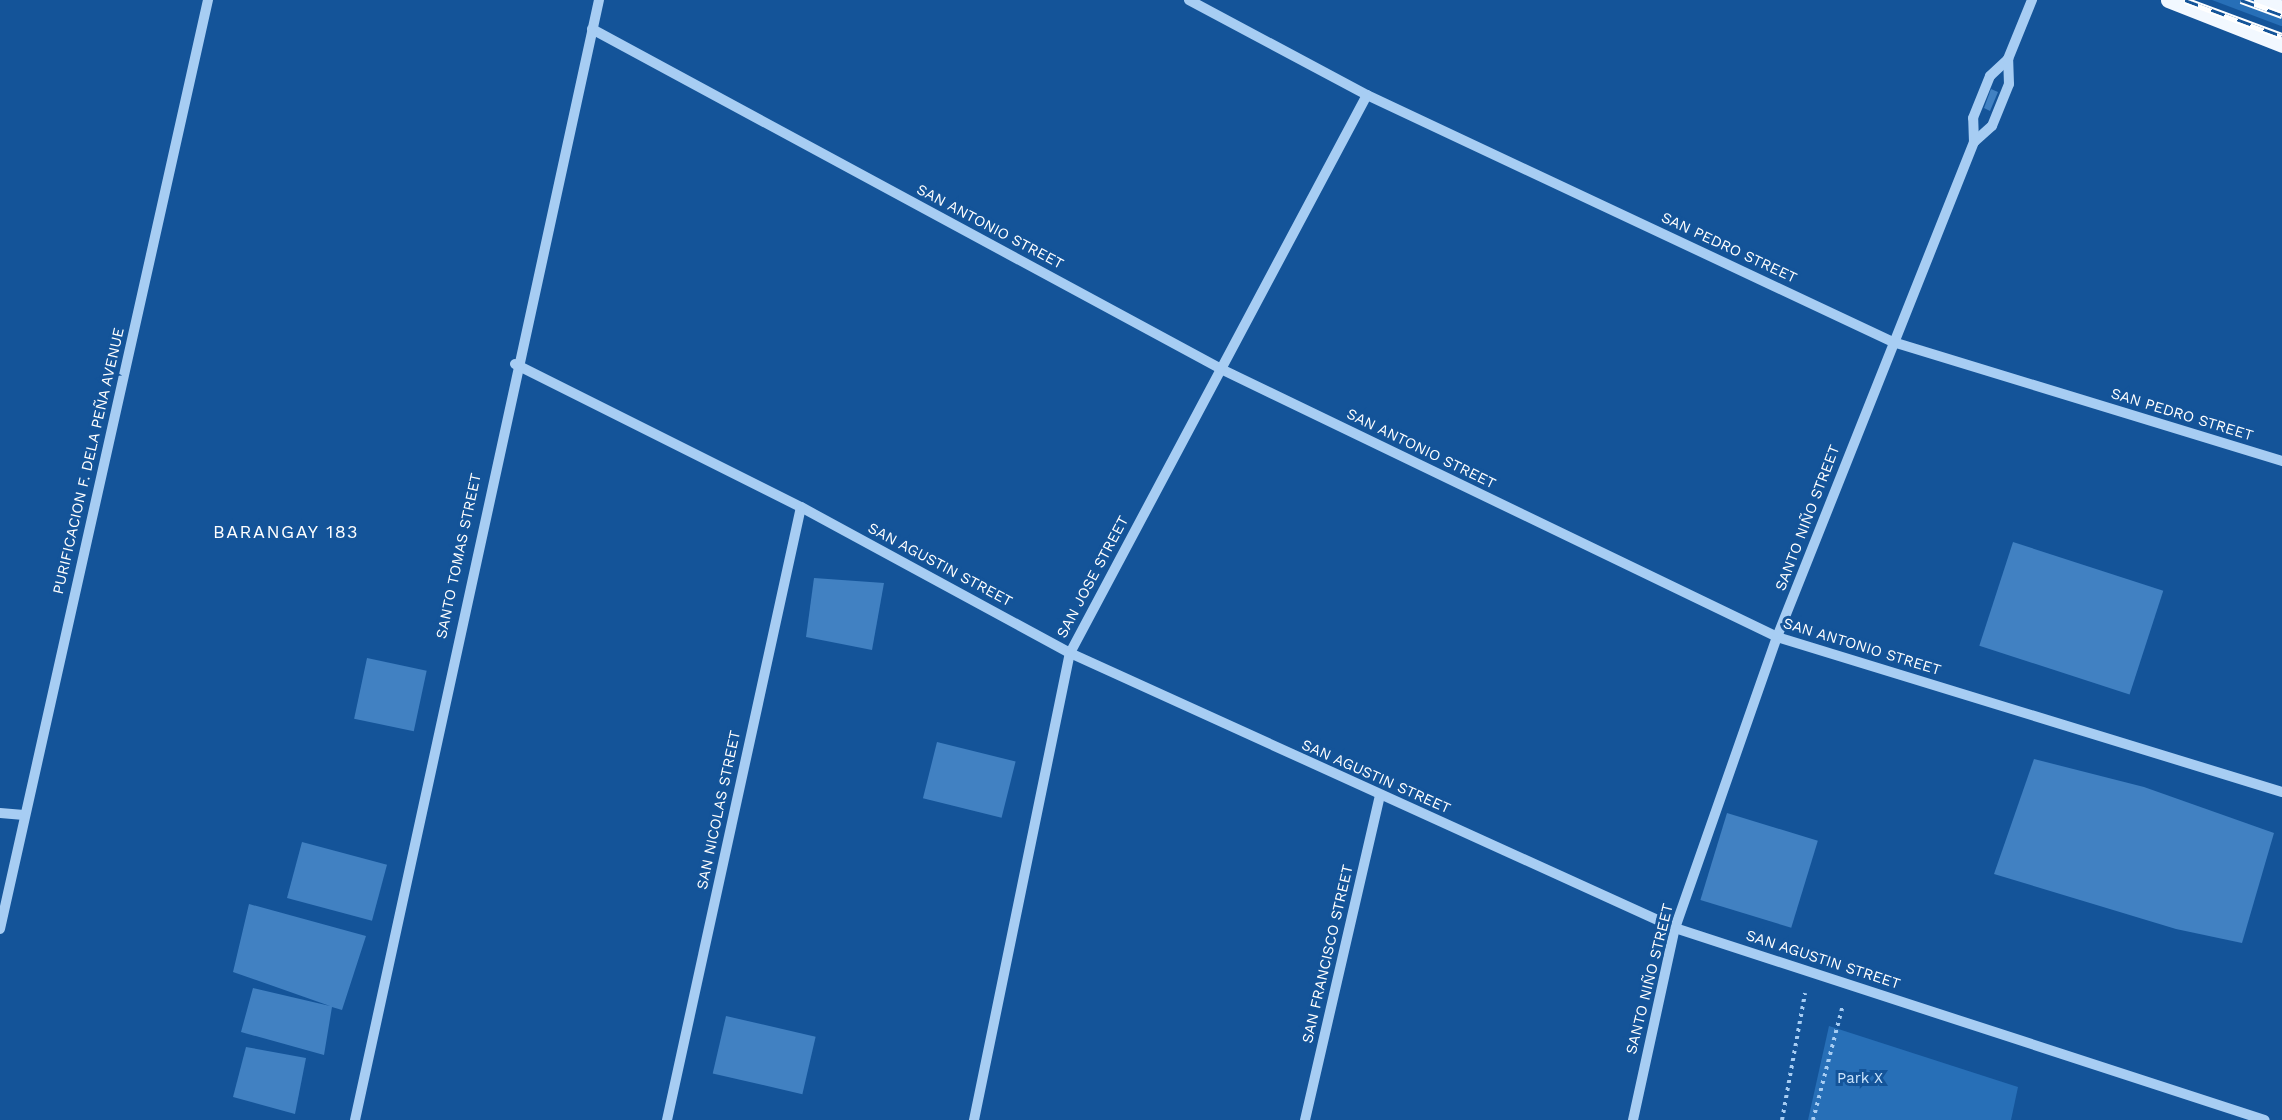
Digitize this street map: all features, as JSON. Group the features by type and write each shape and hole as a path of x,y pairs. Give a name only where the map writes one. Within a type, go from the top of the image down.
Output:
{"main road":[{"path":"2168,0 2282,45"},
{"path":"2261,0 2282,8"}],"street":[{"name":"PURIFICACION F. DELA PEÑA AVENUE","path":"0,929 208,0"},
{"name":"SANTO TOMAS STREET","path":"355,1120 515,364 599,0"},
{"name":"SAN PEDRO STREET","path":"1189,0 1366,95 1893,342 2282,461"},
{"name":"SANTO NIÑO STREET","path":"1974,142 1992,126 2009,84 2008,59 2032,0"},
{"name":"SAN ANTONIO STREET","path":"592,29 1221,369 1777,637 2282,792"},
{"name":"SANTO NIÑO STREET","path":"1633,1120 1675,928 1777,637 1974,142 1973,118 1990,76 2008,59"},
{"name":"SAN JOSE STREET","path":"974,1120 1070,653 1366,95"},
{"name":"SAN AGUSTIN STREET","path":"515,364 801,507 1070,653 1675,928 2265,1120"},
{"name":"SAN NICOLAS STREET","path":"667,1120 801,507"},
{"name":"SAN FRANCISCO STREET","path":"1305,1120 1380,795"},
{"path":"0,813 24,815"}],"path":[{"path":"1782,1120 1809,972"},
{"path":"1813,1120 1848,984"}],"green space":[{"path":"2212,0 2282,0 2282,26 2281,26"},
{"name":"Park X","path":"1829,1026 2018,1087 2011,1120 1808,1120"}],"building":[{"path":"1991,89 1998,92 1990,111 1984,108"},
{"path":"2013,542 2163,591 2130,694 1979,646"},
{"path":"814,578 884,583 872,650 806,637"},
{"path":"367,658 427,671 414,731 354,719"},
{"path":"937,742 1016,762 1002,818 923,798"},
{"path":"2034,759 2144,787 2274,833 2242,943 2176,929 1994,874"},
{"path":"1727,813 1818,841 1791,928 1700,900"},
{"path":"302,842 387,865 372,921 287,898"},
{"path":"249,904 366,936 342,1010 332,1007 324,1055 241,1032 253,988 330,1006 233,972"},
{"path":"726,1016 816,1037 802,1094 713,1073"},
{"path":"246,1047 306,1058 295,1114 233,1097"}],"railway":[{"path":"2185,0 2282,36"},
{"path":"2241,0 2282,15"}],"district":[{"name":"BARANGAY 183","path":"286,532"}]}
